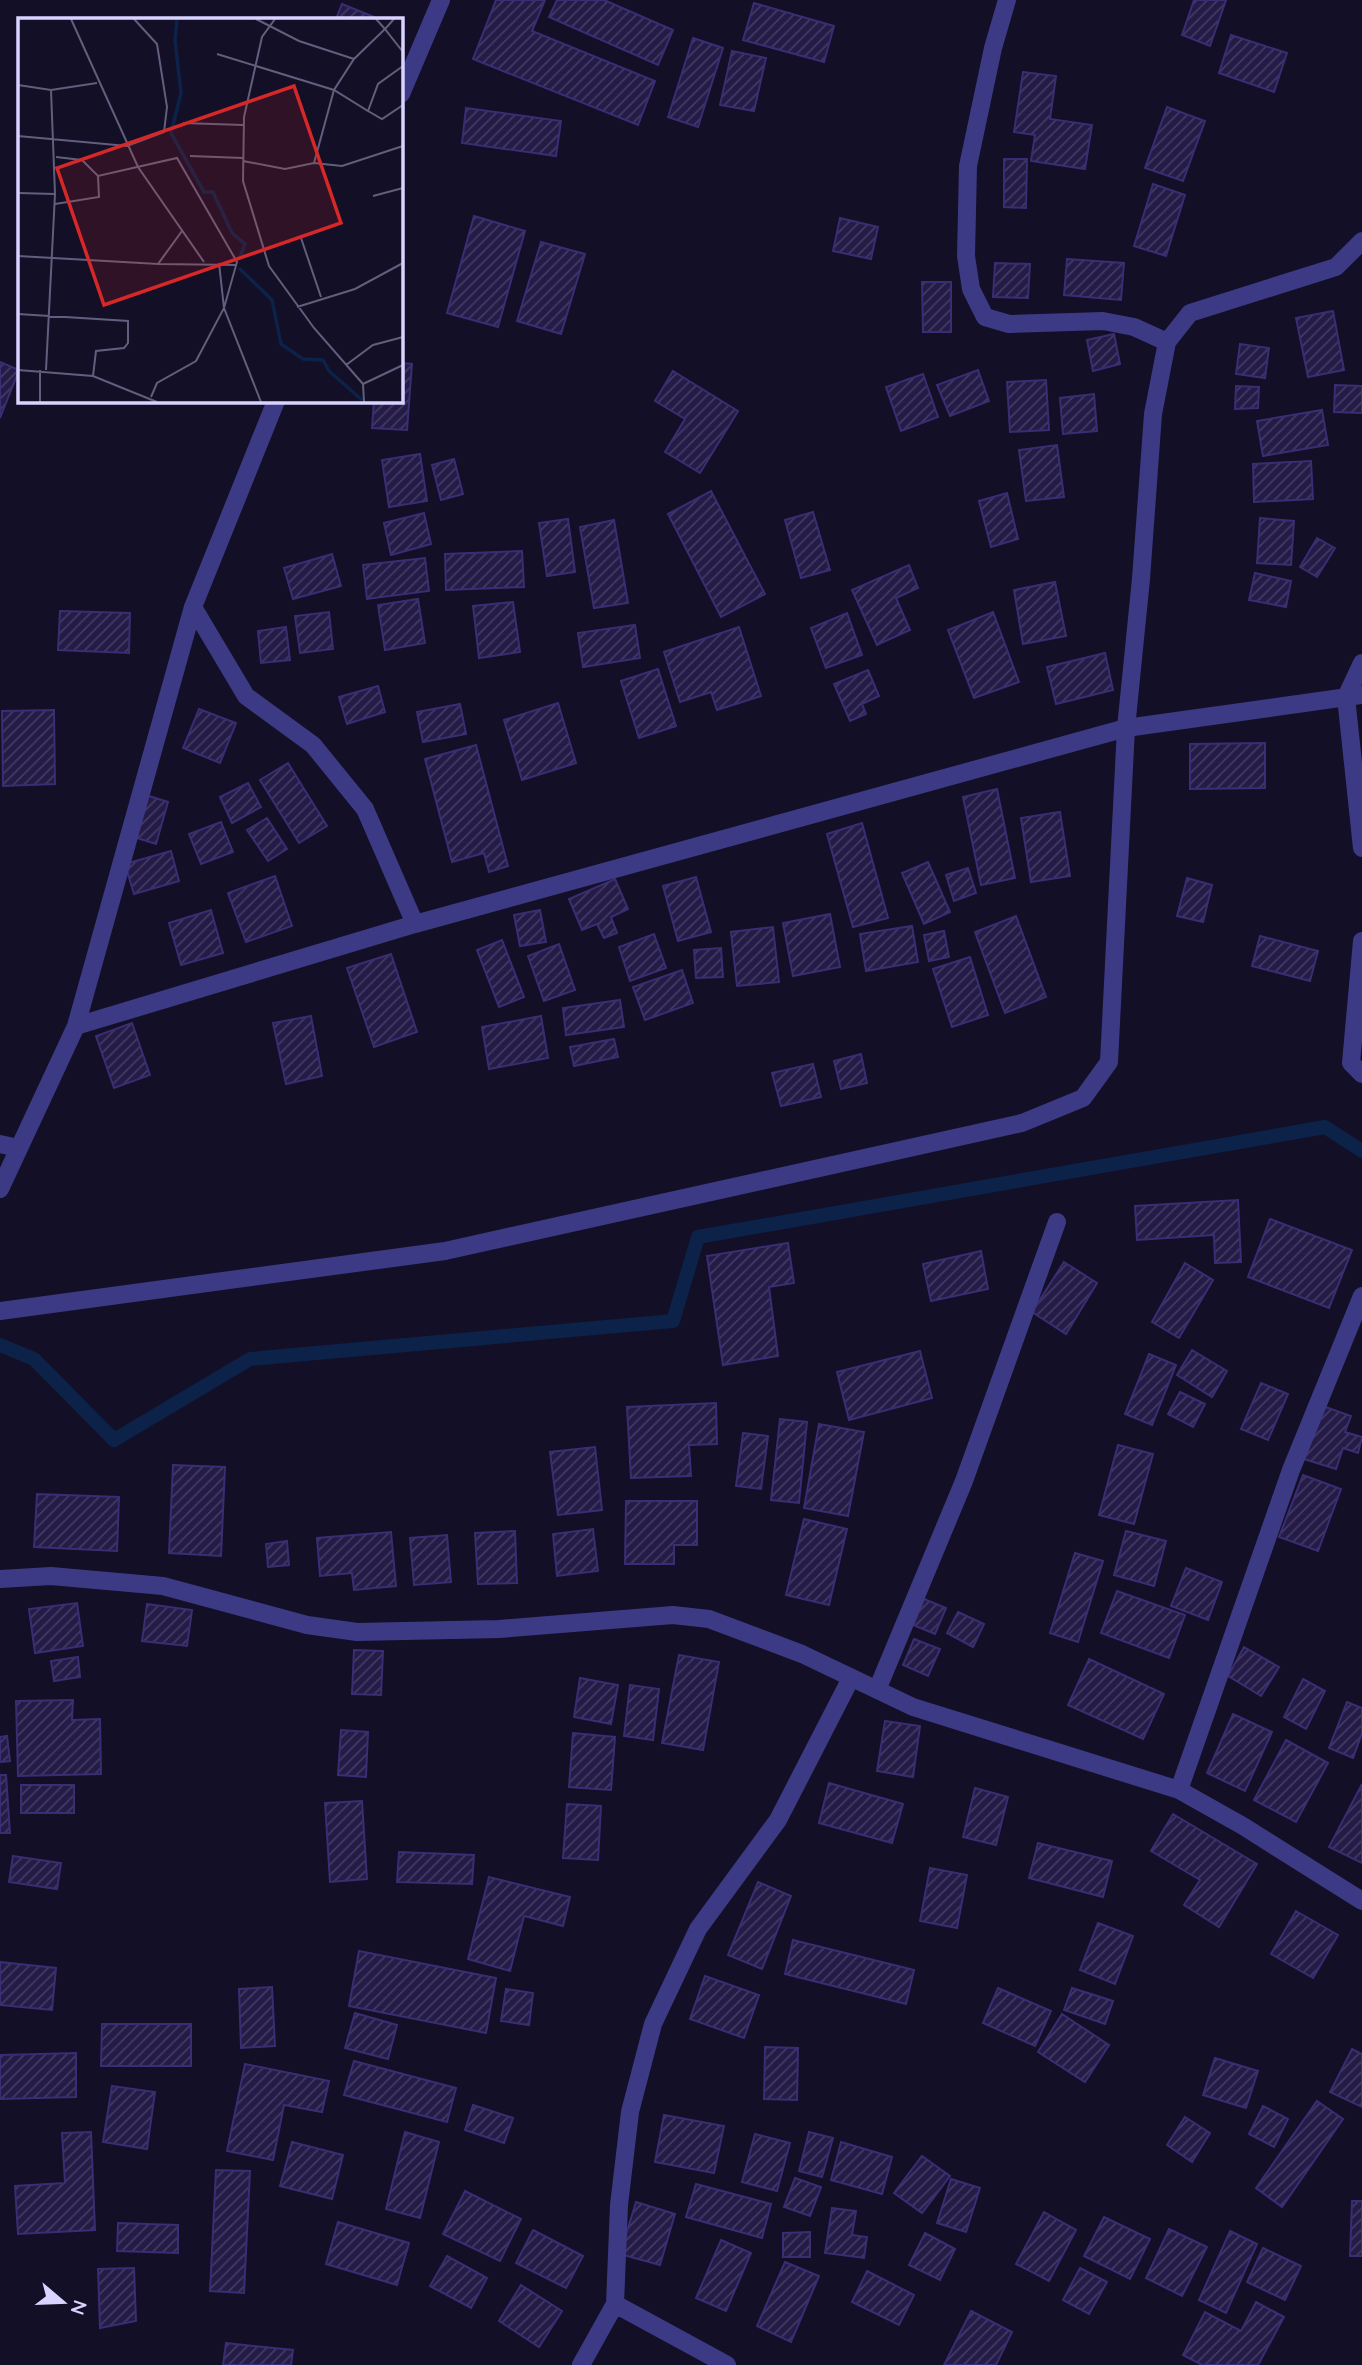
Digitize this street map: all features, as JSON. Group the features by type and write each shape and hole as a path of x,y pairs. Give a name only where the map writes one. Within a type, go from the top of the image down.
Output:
{"street":[{"path":"402,92 441,0"},
{"path":"1007,0 993,48 968,166 966,256 971,289 985,317 1009,324 1103,321 1134,327 1167,342"},
{"path":"0,1311 445,1251 1022,1123 1083,1098 1109,1062 1126,728 1141,579 1153,414 1167,342 1190,313 1336,267 1362,241"},
{"path":"0,1189 76,1026 193,607 276,402"},
{"path":"193,607 246,696 313,745 365,809 415,924"},
{"path":"1362,663 1354,696 1362,848"},
{"path":"76,1026 415,924 1126,728 1354,696"},
{"path":"1362,941 1351,1063 1362,1074"},
{"path":"0,1144 18,1148"},
{"path":"877,1690 964,1481 1057,1222"},
{"path":"1179,1790 1291,1470 1362,1296"},
{"path":"0,1578 51,1576 163,1586 307,1625 357,1632 499,1629 673,1615 709,1619 802,1654 913,1707 1179,1790 1244,1826 1362,1901"},
{"path":"581,2365 615,2304 619,2205 630,2112 653,2024 698,1929 778,1820 851,1678"},
{"path":"615,2304 727,2365"}],"building":[{"path":"496,0 545,0 532,31 655,81 638,125 473,59"},
{"path":"557,0 604,0 673,30 658,65 549,17"},
{"path":"1194,0 1226,0 1210,46 1182,35"},
{"path":"754,3 834,26 824,62 743,40"},
{"path":"342,4 377,18 336,18"},
{"path":"1231,35 1287,53 1274,92 1219,73"},
{"path":"693,38 723,48 698,127 668,117"},
{"path":"732,51 766,58 754,111 720,105"},
{"path":"1023,72 1056,76 1050,119 1092,125 1085,169 1031,161 1035,135 1014,132"},
{"path":"1167,107 1205,121 1183,181 1145,168"},
{"path":"466,108 561,121 556,156 462,143"},
{"path":"1004,159 1027,159 1026,208 1004,207"},
{"path":"1153,184 1185,195 1166,256 1134,246"},
{"path":"474,216 525,231 498,327 447,313"},
{"path":"840,218 878,227 871,259 833,251"},
{"path":"541,242 585,254 561,334 517,321"},
{"path":"1067,259 1124,263 1121,300 1064,295"},
{"path":"995,263 1030,264 1028,298 993,297"},
{"path":"922,282 951,282 951,332 923,332"},
{"path":"1333,311 1344,370 1308,377 1296,318"},
{"path":"1114,334 1120,364 1093,371 1087,340"},
{"path":"1240,344 1269,348 1265,378 1236,374"},
{"path":"0,362 18,370 18,373 0,418"},
{"path":"402,363 412,364 407,430 372,428 374,402 402,402"},
{"path":"978,370 989,401 950,416 937,385"},
{"path":"673,371 738,411 700,473 665,452 685,419 655,401"},
{"path":"923,374 938,417 901,431 886,387"},
{"path":"1046,380 1049,430 1010,432 1007,382"},
{"path":"1335,385 1362,386 1362,413 1334,412"},
{"path":"1236,386 1259,387 1258,408 1235,409"},
{"path":"1094,394 1097,431 1063,434 1060,398"},
{"path":"1322,410 1328,445 1263,456 1257,421"},
{"path":"1057,445 1064,497 1026,501 1019,450"},
{"path":"420,454 427,501 389,507 382,460"},
{"path":"454,459 463,494 441,500 432,465"},
{"path":"1311,461 1313,499 1254,502 1253,464"},
{"path":"711,491 765,594 721,617 668,514"},
{"path":"1007,493 1018,539 991,547 979,501"},
{"path":"813,512 830,570 801,578 785,520"},
{"path":"424,513 431,544 391,555 384,523"},
{"path":"1260,518 1294,521 1291,565 1257,563"},
{"path":"568,519 575,572 547,576 539,523"},
{"path":"614,520 628,603 594,608 580,527"},
{"path":"1317,538 1335,548 1317,577 1300,567"},
{"path":"522,551 524,587 446,590 445,554"},
{"path":"332,554 341,586 293,599 284,568"},
{"path":"425,558 429,591 367,599 363,565"},
{"path":"909,565 918,588 896,598 910,630 877,645 852,590"},
{"path":"1255,573 1291,581 1286,607 1249,600"},
{"path":"1055,582 1066,636 1023,644 1014,590"},
{"path":"418,599 425,643 385,650 378,605"},
{"path":"513,602 520,652 479,658 473,606"},
{"path":"60,611 130,613 129,653 58,650"},
{"path":"329,612 333,649 300,653 295,616"},
{"path":"993,612 1019,682 974,698 948,630"},
{"path":"847,613 862,655 826,668 811,628"},
{"path":"635,625 640,658 583,667 578,633"},
{"path":"286,627 290,660 261,663 258,631"},
{"path":"739,627 761,696 717,710 711,692 680,702 664,652"},
{"path":"1105,653 1113,690 1056,704 1047,667"},
{"path":"658,669 676,726 639,738 621,681"},
{"path":"868,670 879,696 862,704 866,714 850,721 834,684"},
{"path":"378,686 385,712 347,724 339,697"},
{"path":"558,703 576,763 522,780 504,720"},
{"path":"460,704 466,734 423,742 417,712"},
{"path":"199,709 236,723 220,763 183,748"},
{"path":"54,710 55,784 3,786 2,711"},
{"path":"1265,743 1265,788 1190,789 1190,744"},
{"path":"476,745 508,866 489,872 484,853 452,862 425,759"},
{"path":"288,763 327,826 299,843 260,780"},
{"path":"248,783 261,807 232,823 220,797"},
{"path":"997,789 1015,878 981,885 963,797"},
{"path":"146,795 168,802 156,844 134,837"},
{"path":"1060,812 1070,876 1031,882 1021,818"},
{"path":"267,818 287,849 268,861 247,830"},
{"path":"221,822 233,852 201,864 189,834"},
{"path":"862,823 888,918 853,927 827,834"},
{"path":"171,851 179,881 134,894 125,864"},
{"path":"928,862 950,912 924,924 902,873"},
{"path":"968,868 976,893 954,901 946,875"},
{"path":"275,876 292,926 246,942 228,893"},
{"path":"696,877 711,932 678,941 663,886"},
{"path":"1187,878 1212,885 1203,922 1177,916"},
{"path":"615,879 628,909 611,917 617,933 604,938 597,924 582,930 569,899"},
{"path":"211,910 223,953 181,965 169,923"},
{"path":"540,910 546,942 520,946 514,915"},
{"path":"830,914 840,967 793,976 783,923"},
{"path":"1016,916 1046,997 1005,1013 975,932"},
{"path":"912,926 918,962 866,971 860,934"},
{"path":"773,927 779,982 737,986 731,932"},
{"path":"944,931 949,957 929,961 924,935"},
{"path":"654,934 666,968 630,981 619,947"},
{"path":"1260,936 1318,951 1310,981 1252,966"},
{"path":"502,940 524,997 499,1007 477,950"},
{"path":"559,944 575,990 544,1001 528,956"},
{"path":"721,948 723,977 696,978 694,950"},
{"path":"391,954 417,1032 374,1047 347,968"},
{"path":"970,957 988,1015 952,1027 933,969"},
{"path":"682,970 693,1003 645,1020 633,987"},
{"path":"620,1000 624,1027 566,1035 563,1008"},
{"path":"311,1016 322,1076 286,1084 273,1023"},
{"path":"541,1016 548,1058 489,1069 482,1027"},
{"path":"132,1023 150,1075 114,1088 96,1036"},
{"path":"614,1039 618,1057 574,1066 570,1047"},
{"path":"861,1054 867,1083 841,1089 834,1061"},
{"path":"813,1064 821,1097 781,1106 772,1073"},
{"path":"1238,1200 1241,1262 1215,1263 1214,1235 1137,1240 1135,1206"},
{"path":"1270,1219 1352,1250 1329,1308 1248,1277"},
{"path":"788,1243 794,1283 769,1287 778,1356 723,1365 707,1256"},
{"path":"981,1251 988,1289 931,1301 923,1264"},
{"path":"1064,1262 1097,1283 1066,1334 1032,1312"},
{"path":"1185,1263 1213,1280 1179,1338 1152,1322"},
{"path":"1192,1350 1227,1371 1212,1397 1177,1375"},
{"path":"920,1351 932,1398 849,1420 837,1372"},
{"path":"1149,1354 1176,1365 1152,1425 1125,1414"},
{"path":"1261,1383 1288,1394 1268,1440 1241,1429"},
{"path":"1180,1392 1205,1404 1193,1427 1168,1414"},
{"path":"716,1403 717,1444 689,1445 691,1476 631,1478 627,1407"},
{"path":"1320,1405 1351,1416 1345,1432 1362,1437 1358,1453 1343,1448 1336,1469 1304,1459"},
{"path":"780,1419 807,1422 799,1503 771,1500"},
{"path":"819,1424 864,1432 848,1516 804,1508"},
{"path":"743,1433 768,1436 761,1489 736,1486"},
{"path":"1118,1445 1153,1454 1134,1524 1099,1515"},
{"path":"595,1447 602,1510 558,1515 550,1452"},
{"path":"173,1465 225,1467 221,1556 169,1553"},
{"path":"1303,1475 1341,1489 1318,1551 1279,1537"},
{"path":"37,1494 119,1497 117,1551 34,1547"},
{"path":"626,1501 697,1501 697,1545 674,1545 674,1564 625,1564"},
{"path":"804,1519 847,1529 829,1605 786,1595"},
{"path":"593,1529 598,1571 557,1576 553,1534"},
{"path":"515,1531 517,1583 478,1584 475,1533"},
{"path":"1126,1531 1166,1541 1154,1586 1114,1575"},
{"path":"391,1532 396,1586 354,1590 352,1573 320,1576 317,1538"},
{"path":"447,1535 451,1582 414,1585 410,1538"},
{"path":"287,1541 289,1565 268,1567 266,1544"},
{"path":"1075,1553 1103,1561 1078,1642 1050,1633"},
{"path":"1186,1568 1222,1582 1208,1620 1171,1606"},
{"path":"1117,1591 1185,1615 1169,1658 1101,1633"},
{"path":"924,1599 946,1608 935,1634 913,1625"},
{"path":"77,1603 83,1646 35,1653 29,1609"},
{"path":"147,1604 192,1610 187,1646 142,1641"},
{"path":"958,1612 984,1624 973,1647 947,1633"},
{"path":"914,1639 940,1649 928,1676 903,1665"},
{"path":"1244,1647 1279,1667 1261,1696 1228,1676"},
{"path":"354,1650 383,1651 381,1695 352,1694"},
{"path":"679,1655 719,1662 703,1750 662,1743"},
{"path":"78,1657 80,1677 54,1681 51,1661"},
{"path":"1089,1659 1164,1694 1143,1739 1068,1705"},
{"path":"580,1678 618,1685 611,1724 574,1717"},
{"path":"1303,1679 1325,1691 1306,1729 1284,1717"},
{"path":"630,1685 659,1689 653,1740 624,1736"},
{"path":"73,1700 72,1720 100,1719 101,1774 18,1776 16,1701"},
{"path":"1347,1702 1362,1708 1362,1733 1353,1758 1329,1748"},
{"path":"1233,1714 1272,1732 1245,1791 1207,1773"},
{"path":"885,1721 920,1726 913,1777 877,1771"},
{"path":"341,1730 368,1732 366,1777 338,1775"},
{"path":"573,1733 615,1737 611,1790 569,1787"},
{"path":"7,1736 10,1761 0,1762 0,1737"},
{"path":"1286,1740 1328,1763 1296,1822 1254,1800"},
{"path":"0,1775 6,1775 10,1833 0,1833"},
{"path":"829,1783 903,1804 892,1843 819,1823"},
{"path":"1362,1784 1362,1863 1329,1847"},
{"path":"21,1785 74,1785 74,1813 21,1813"},
{"path":"975,1788 1008,1797 996,1845 963,1837"},
{"path":"362,1801 367,1879 330,1882 325,1803"},
{"path":"567,1804 601,1806 598,1860 563,1858"},
{"path":"1173,1814 1257,1864 1219,1927 1184,1905 1200,1880 1151,1851"},
{"path":"1038,1843 1112,1861 1103,1897 1029,1878"},
{"path":"399,1852 474,1855 472,1884 397,1882"},
{"path":"13,1856 61,1863 57,1889 9,1882"},
{"path":"930,1868 967,1875 957,1928 920,1921"},
{"path":"489,1877 570,1897 563,1926 524,1916 510,1971 468,1959"},
{"path":"758,1882 791,1896 762,1969 728,1955"},
{"path":"1296,1911 1338,1935 1313,1978 1271,1954"},
{"path":"1098,1923 1133,1936 1115,1984 1080,1970"},
{"path":"793,1940 914,1970 906,2004 785,1974"},
{"path":"359,1951 496,1978 486,2033 349,2006"},
{"path":"0,1962 56,1968 52,2010 0,2005"},
{"path":"705,1976 759,1995 744,2038 690,2019"},
{"path":"272,1987 275,2046 241,2048 239,1989"},
{"path":"998,1988 1051,2011 1035,2046 983,2023"},
{"path":"1072,1988 1113,2001 1105,2024 1064,2010"},
{"path":"506,1989 533,1993 529,2025 501,2021"},
{"path":"355,2013 397,2025 388,2059 345,2048"},
{"path":"1062,2014 1109,2045 1085,2082 1038,2052"},
{"path":"102,2024 191,2024 191,2066 101,2066"},
{"path":"765,2047 798,2048 797,2100 764,2099"},
{"path":"1352,2049 1362,2054 1362,2107 1330,2092"},
{"path":"76,2053 76,2097 0,2099 0,2055"},
{"path":"1215,2058 1258,2071 1246,2108 1203,2095"},
{"path":"354,2061 456,2088 447,2122 344,2095"},
{"path":"245,2064 329,2081 322,2112 284,2105 273,2160 227,2151"},
{"path":"112,2086 155,2092 147,2149 103,2142"},
{"path":"1317,2101 1343,2119 1282,2207 1256,2188"},
{"path":"473,2105 513,2118 504,2143 465,2130"},
{"path":"1263,2106 1288,2119 1274,2147 1249,2134"},
{"path":"664,2115 724,2126 714,2173 655,2162"},
{"path":"1185,2117 1210,2133 1192,2162 1167,2145"},
{"path":"91,2132 95,2230 18,2234 15,2186 65,2183 62,2133"},
{"path":"405,2132 439,2142 420,2218 386,2209"},
{"path":"809,2132 833,2138 822,2177 799,2171"},
{"path":"755,2134 790,2143 777,2191 742,2182"},
{"path":"292,2142 343,2155 332,2199 280,2186"},
{"path":"841,2142 892,2157 882,2194 831,2180"},
{"path":"922,2156 950,2176 922,2213 894,2193"},
{"path":"216,2170 250,2171 244,2293 210,2291"},
{"path":"795,2178 821,2187 810,2216 784,2207"},
{"path":"951,2179 980,2188 966,2232 937,2223"},
{"path":"696,2184 771,2204 762,2238 686,2217"},
{"path":"465,2191 521,2219 500,2261 443,2234"},
{"path":"1352,2201 1362,2201 1362,2256 1350,2256"},
{"path":"636,2202 675,2214 660,2265 620,2254"},
{"path":"832,2208 856,2211 852,2235 867,2237 864,2258 825,2253"},
{"path":"1044,2212 1076,2230 1049,2281 1016,2264"},
{"path":"1104,2217 1150,2239 1130,2279 1084,2256"},
{"path":"338,2222 409,2243 397,2285 326,2264"},
{"path":"118,2223 178,2225 178,2253 117,2251"},
{"path":"1169,2229 1207,2247 1182,2296 1146,2278"},
{"path":"533,2230 583,2256 566,2288 516,2263"},
{"path":"1230,2231 1257,2244 1226,2313 1199,2300"},
{"path":"810,2232 810,2257 783,2257 783,2233"},
{"path":"925,2233 955,2249 940,2280 909,2265"},
{"path":"721,2240 751,2253 726,2311 696,2298"},
{"path":"1263,2248 1301,2266 1285,2300 1247,2282"},
{"path":"447,2256 487,2278 471,2308 430,2286"},
{"path":"785,2262 819,2276 791,2342 757,2326"},
{"path":"134,2268 136,2321 100,2328 98,2269"},
{"path":"1080,2268 1107,2282 1089,2314 1063,2300"},
{"path":"867,2271 914,2295 899,2325 852,2302"},
{"path":"521,2285 562,2311 539,2347 499,2321"},
{"path":"1256,2302 1284,2317 1258,2365 1202,2365 1183,2355 1205,2312 1241,2331"},
{"path":"971,2311 1012,2332 996,2365 944,2365"},
{"path":"226,2343 293,2350 291,2365 223,2365"}],"waterway":[{"path":"0,1345 34,1359 114,1440 250,1359 673,1321 698,1237 1325,1127 1362,1151"}]}
